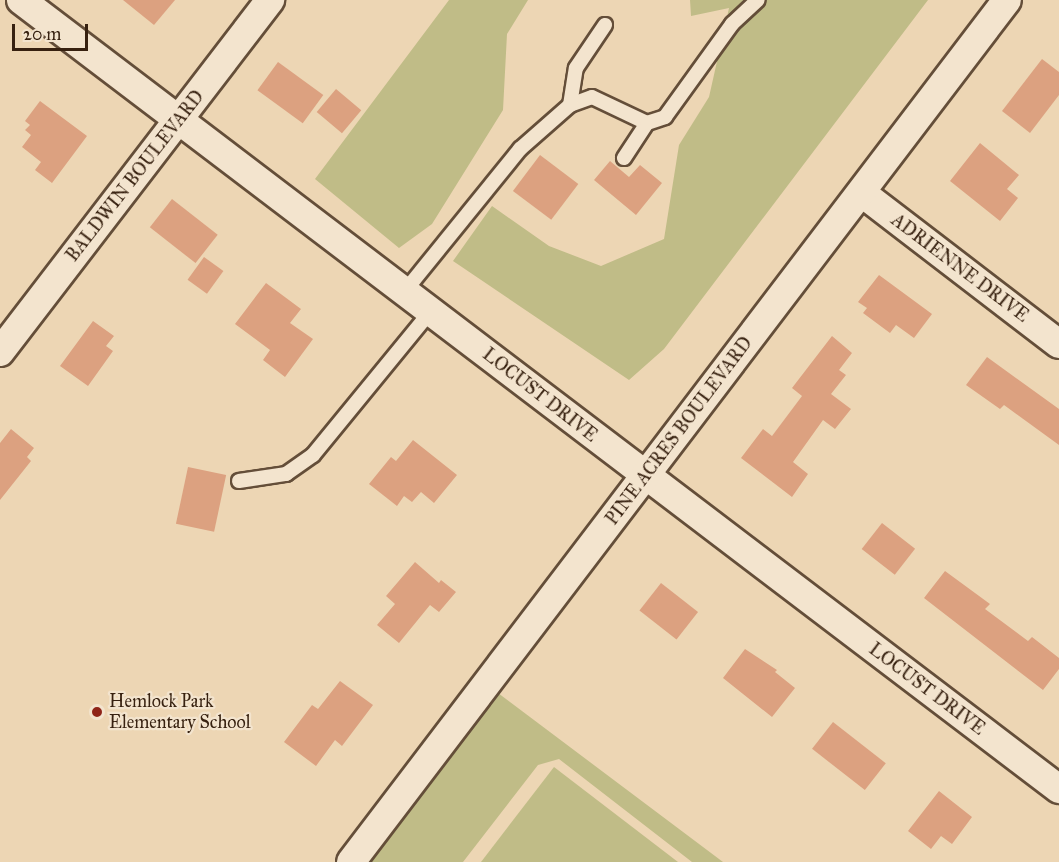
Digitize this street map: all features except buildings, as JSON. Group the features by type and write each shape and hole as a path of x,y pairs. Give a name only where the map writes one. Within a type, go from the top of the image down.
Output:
{"street":[{"name":"LOCUST DRIVE","path":"21,0 180,118 1059,789"},
{"name":"BALDWIN BOULEVARD","path":"0,352 270,0"},
{"name":"PINE ACRES BOULEVARD","path":"351,862 1007,0"},
{"name":"ADRIENNE DRIVE","path":"862,193 1059,344"}],"lane":[{"path":"624,158 646,123 665,117 732,24 758,0"},
{"path":"570,105 576,68 605,25"},
{"path":"405,291 520,149 570,105 592,97 646,123"},
{"path":"239,481 286,474 313,455 431,311"}],"shaded area":[{"path":"449,0 528,0 507,34 503,110 432,224 399,248 315,179"},
{"path":"690,0 928,0 664,349 629,380 453,261 492,206 549,246 601,266 664,239 679,145 709,97 729,8 691,16"},
{"path":"486,684 723,862 692,862 559,759 538,765 463,862 350,862"},
{"path":"554,767 678,862 481,862"}],"place":[{"name":"Hemlock Park Elementary School","path":"97,712"}]}
